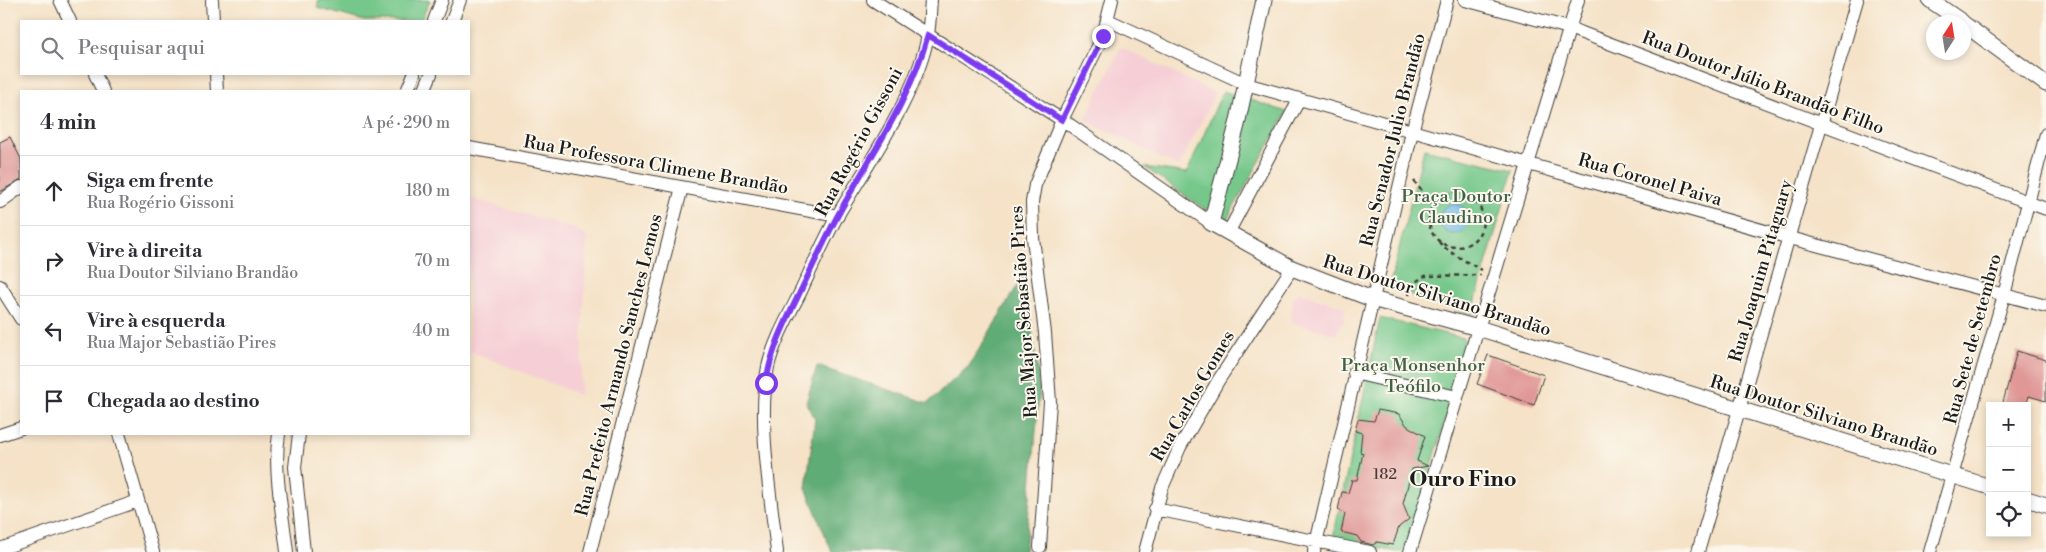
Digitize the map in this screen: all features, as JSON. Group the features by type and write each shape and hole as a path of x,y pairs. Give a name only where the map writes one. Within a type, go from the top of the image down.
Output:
{"street":[{"path":"60,0 70,20"},
{"path":"212,0 213,20"},
{"path":"434,20 442,0"},
{"path":"452,20 460,0"},
{"name":"Rua Doutor Silviano Brandão","path":"873,0 1062,120 1211,223 1292,268 1372,299 1478,328 1986,486"},
{"name":"Rua Rogério Gissoni","path":"777,552 766,445 766,383 769,365 783,327 838,216 891,125 908,91 919,65 928,35 931,0"},
{"name":"Rua Major Sebastião Pires","path":"1040,547 1050,402 1045,333 1033,238 1032,202 1035,185 1062,120 1097,50 1108,20 1112,0"},
{"path":"1211,223 1246,84 1264,0"},
{"name":"Rua Senador Julio Brandão","path":"1315,547 1412,132 1447,0"},
{"name":"Rua Doutor Júlio Brandão Filho","path":"1465,0 1569,28 2046,209"},
{"path":"1410,552 1578,0"},
{"name":"Rua Joaquim Pitaguary","path":"1698,552 1857,0"},
{"path":"1930,0 1952,15"},
{"name":"Rua Coronel Paiva","path":"1108,20 1246,84 1790,238 2046,306"},
{"path":"1971,29 2046,84"},
{"path":"95,75 103,90"},
{"path":"216,75 217,90"},
{"path":"407,90 414,75"},
{"path":"424,90 431,75"},
{"path":"1228,233 1299,100"},
{"name":"Rua Sete de Setembro","path":"1930,552 2004,295 2046,134"},
{"name":"Rua Professora Climene Brandão","path":"470,148 838,216"},
{"name":"Rua Prefeito Armando Sanches Lemos","path":"590,552 682,187"},
{"path":"0,202 20,188"},
{"name":"Rua Carlos Gomes","path":"1145,552 1156,509 1170,467 1198,414 1292,268"},
{"path":"0,286 20,317"},
{"path":"1354,374 1457,397"},
{"path":"0,436 20,428"},
{"path":"119,435 153,552"},
{"path":"278,435 296,447"},
{"path":"278,435 278,479 287,552"},
{"path":"299,435 296,447 296,486 304,552"},
{"path":"2031,500 2046,505"},
{"path":"0,549 138,501"},
{"path":"1156,509 1315,547 1370,552"}],"path":[{"path":"1404,168 1433,204"},
{"path":"1438,241 1454,247 1471,242 1478,236 1482,228 1483,218 1481,209 1476,201 1468,195 1459,192 1441,196 1433,204 1428,218 1429,227 1438,241 1446,251 1456,254 1493,275"},
{"path":"1408,309 1410,290 1418,280 1425,276 1493,275"}],"shaded area":[{"path":"1121,47 1215,93 1179,167 1085,120"},
{"path":"470,198 574,228 587,237 580,395 470,351"},
{"path":"1298,292 1346,307 1343,315 1345,316 1343,324 1340,324 1336,335 1290,322 1294,295 1297,296"}],"green space":[{"path":"319,0 430,0 421,20 360,20 317,8"},
{"path":"1223,91 1287,112 1225,223 1144,167 1187,173"},
{"name":"Praça Doutor Claudino","path":"1424,149 1513,170 1472,314 1389,288"},
{"path":"1024,275 1040,388 1025,552 832,552 806,488 815,419 806,403 817,366 928,403 969,366"},
{"name":"Praça Monsenhor Teófilo","path":"1380,318 1463,338 1467,345 1407,552 1397,552 1333,538"}],"water":[{"path":"1454,204 1464,209 1469,219 1464,229 1454,234 1444,229 1439,219 1444,209"}],"building":[{"path":"10,137 20,157 20,180 0,192 0,142"},
{"path":"2017,351 2046,360 2046,401 2029,396 2027,402 2003,402"},
{"path":"1488,355 1544,375 1534,405 1477,384"},
{"path":"1378,410 1399,414 1407,426 1425,436 1417,461 1428,466 1412,469 1403,504 1409,519 1399,527 1393,545 1377,542 1373,545 1361,542 1357,536 1341,532 1345,514 1338,510 1342,492 1348,493 1352,480 1357,480 1363,453 1360,452 1362,433 1355,431 1358,419 1374,421"}],"district":[{"name":"Ouro Fino","path":"1463,479"}],"route":[{"path":"766,383 769,365 783,327 838,216 891,125 912,83 928,35 1062,120 1103,36"}]}
